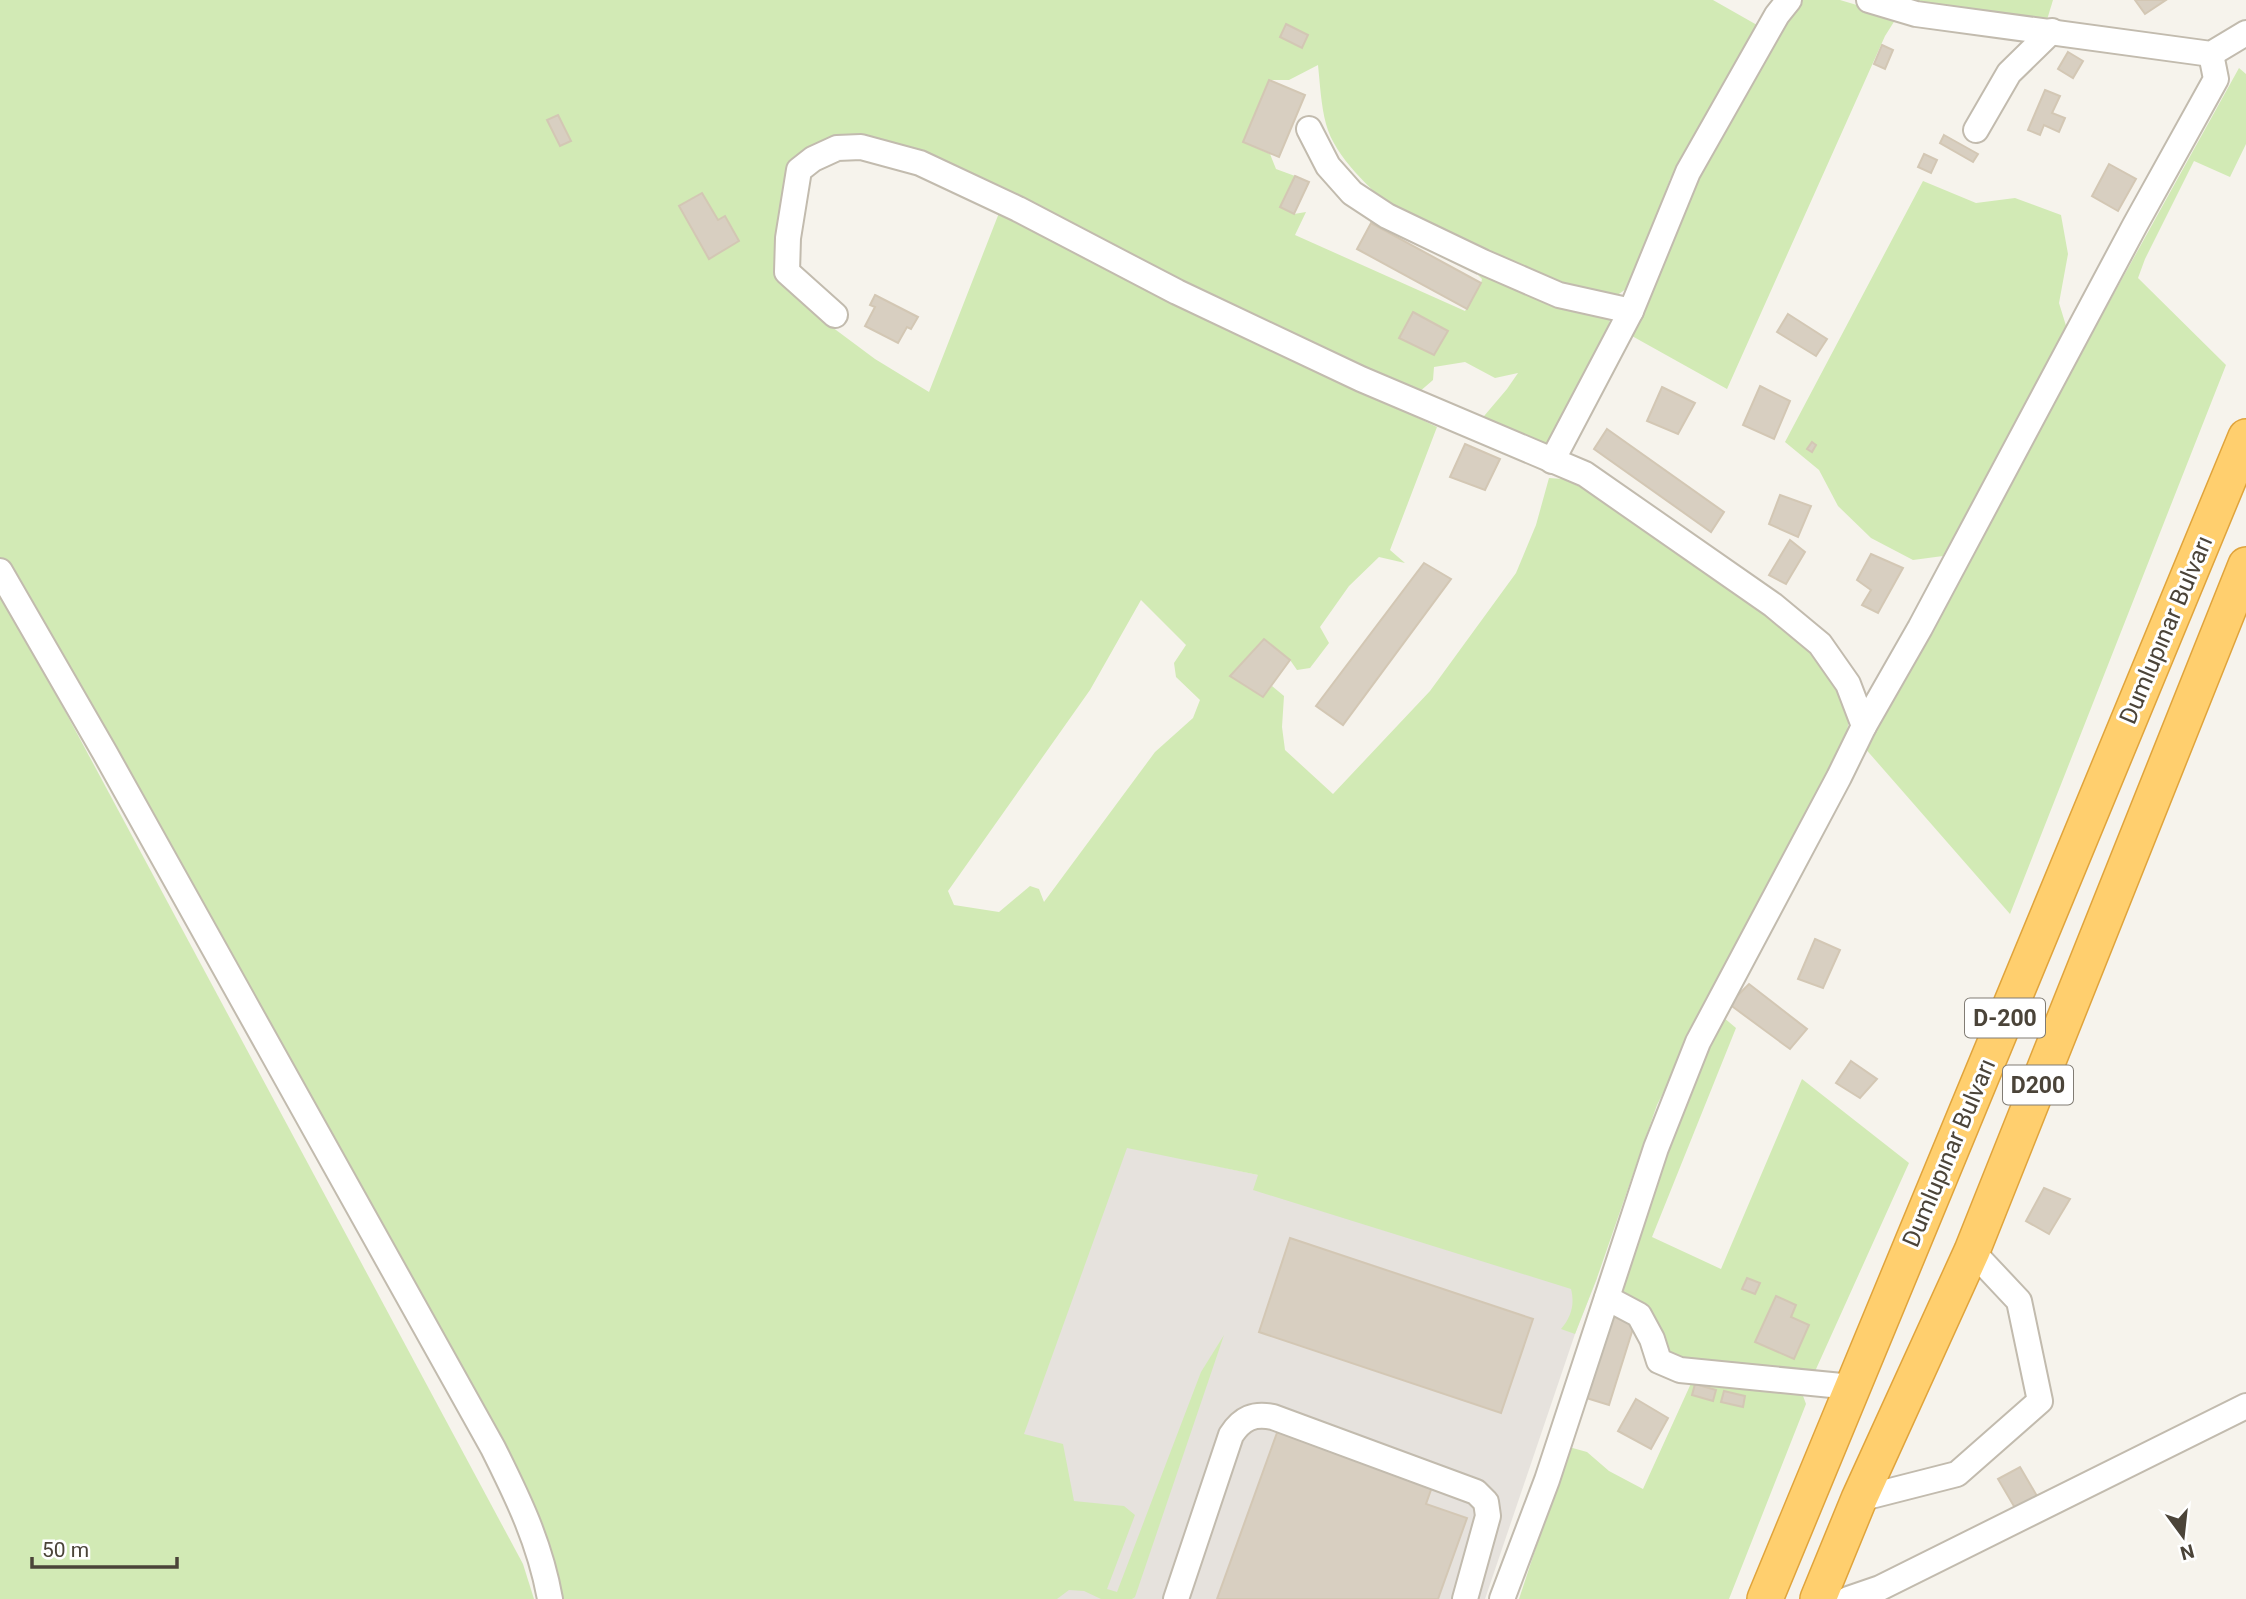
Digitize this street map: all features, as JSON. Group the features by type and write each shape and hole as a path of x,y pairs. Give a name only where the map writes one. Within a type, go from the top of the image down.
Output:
{"highway":[{"name":"Dumlupınar Bulvarı","path":"1765,1599 2246,436"},
{"name":"Dumlupınar Bulvarı","path":"1818,1599 1859,1499 1972,1251 2246,565"}],"street":[{"path":"1552,461 1631,311 1689,172 1777,15 1789,0"},
{"path":"1869,0 1916,14 2211,54 2246,33"},
{"path":"1976,130 2009,73 2052,31"},
{"path":"1502,1599 1547,1480 1656,1148 1698,1042 1864,726 1920,628 2216,79 2211,54"},
{"path":"1309,129 1328,166 1352,193 1387,216 1559,295 1631,311"},
{"path":"835,316 787,272 792,209 799,170 813,159 837,148 861,147 933,168 1177,292 1361,379 1585,474 1773,605 1820,644 1847,684 1864,726"},
{"path":"0,571 105,753 493,1448 527,1516 540,1553 550,1599"},
{"path":"1859,1499 1957,1474 2040,1401 2019,1301 1972,1251"},
{"path":"1606,1298 1639,1315 1652,1339 1659,1361 1680,1370 1852,1387"},
{"path":"1848,1599 1880,1588 2246,1406"},
{"path":"1177,1599 1231,1435 1247,1418 1261,1415 1273,1417 1476,1492 1486,1502 1488,1516 1465,1599"}],"shaded area":[{"path":"1110,1143 1258,1175 1597,1278 1575,1334 1485,1599 1023,1599 976,1547"}],"green space":[{"path":"0,0 1713,0 1757,25 1670,179 1633,284 1603,302 1397,212 1356,173 1337,149 1326,124 1318,65 1289,80 1269,80 1243,142 1270,154 1276,169 1295,176 1280,207 1294,214 1306,212 1295,235 1465,311 1481,283 1482,279 1478,275 1480,272 1599,312 1610,320 1599,355 1548,444 1541,451 1479,422 1518,373 1495,378 1465,362 1434,367 1433,380 1418,393 1246,315 1037,208 922,155 805,152 795,290 832,327 875,359 929,392 999,213 1083,258 1437,427 1390,550 1405,563 1379,557 1349,586 1320,627 1329,643 1310,668 1297,670 1290,660 1264,639 1231,676 1263,697 1272,686 1284,696 1282,727 1285,750 1333,794 1430,691 1516,573 1536,525 1549,478 1563,479 1596,494 1763,608 1819,654 1849,715 1847,735 1657,1105 1575,1334 1561,1329 1571,1310 1571,1289 1253,1190 1258,1175 1127,1148 1024,1434 1063,1444 1074,1501 1124,1506 1135,1515 1107,1589 1117,1592 1201,1372 1224,1335 1135,1597 1101,1599 1084,1591 1069,1590 1057,1599 557,1599 541,1534 0,562","holes":["1413,312 1448,331 1434,355 1399,338","1141,600 1186,645 1174,663 1176,677 1200,700 1193,718 1155,752 1044,902 1039,889 1030,886 999,912 954,905 948,891 1090,690"]},
{"path":"1796,0 1840,0 1897,17 1885,36 1727,389 1632,336 1681,200"},
{"path":"1897,0 2053,0 2046,23"},
{"path":"2239,68 2246,74 2246,144 2230,177 2194,161 2138,278 2226,365 2010,914 1863,746"},
{"path":"1923,181 1976,203 2015,198 2061,215 2068,254 2059,303 2067,329 1943,556 1913,560 1871,538 1838,506 1819,470 1785,442"},
{"path":"0,590 523,1564 534,1599 0,1599"},
{"path":"1723,1017 1736,1028 1652,1237 1721,1269 1802,1079 1909,1163 1812,1378 1666,1359 1616,1284 1700,1059"},
{"path":"1693,1379 1782,1393 1802,1393 1806,1404 1729,1599 1519,1599 1569,1447 1587,1452 1609,1471 1643,1489"}],"building":[{"path":"2135,0 2166,0 2145,14"},
{"path":"1286,24 1308,35 1302,48 1280,37"},
{"path":"1882,45 1893,50 1885,69 1874,64"},
{"path":"2068,52 2083,61 2073,78 2058,69"},
{"path":"1269,80 1305,95 1279,157 1243,142"},
{"path":"2045,90 2060,96 2052,113 2065,118 2059,132 2044,125 2040,135 2028,130"},
{"path":"558,115 571,141 560,146 547,120"},
{"path":"1944,135 1978,154 1973,162 1940,143"},
{"path":"1924,154 1937,160 1931,173 1918,167"},
{"path":"2109,164 2136,179 2118,211 2092,196"},
{"path":"1295,176 1309,182 1294,214 1280,207"},
{"path":"702,193 718,220 725,216 739,241 709,259 679,206"},
{"path":"1371,223 1481,283 1467,309 1357,249"},
{"path":"875,295 918,317 911,329 907,327 898,343 865,326 875,307 870,305"},
{"path":"1413,312 1448,331 1434,355 1399,338"},
{"path":"1788,314 1827,339 1816,356 1777,332"},
{"path":"1760,386 1790,401 1774,439 1743,425"},
{"path":"1662,387 1695,403 1678,434 1647,421"},
{"path":"1607,429 1724,512 1711,532 1594,449"},
{"path":"1812,442 1816,445 1812,452 1807,449"},
{"path":"1465,444 1500,459 1485,490 1450,477"},
{"path":"1780,495 1811,506 1798,537 1769,524"},
{"path":"1790,540 1805,552 1786,584 1769,575"},
{"path":"1871,554 1903,568 1878,613 1862,605 1871,590 1857,580"},
{"path":"1424,563 1451,579 1343,725 1316,706"},
{"path":"1264,639 1290,660 1263,697 1230,676"},
{"path":"1815,939 1840,950 1823,988 1798,979"},
{"path":"1749,984 1807,1029 1790,1049 1729,1004"},
{"path":"1851,1061 1877,1079 1860,1098 1836,1083"},
{"path":"2044,1188 2070,1199 2049,1234 2026,1221"},
{"path":"1290,1238 1533,1319 1501,1413 1259,1332"},
{"path":"1747,1278 1760,1283 1755,1294 1742,1289"},
{"path":"1776,1296 1796,1305 1791,1317 1809,1325 1794,1359 1755,1342"},
{"path":"1609,1311 1636,1319 1609,1405 1580,1396"},
{"path":"1695,1384 1716,1390 1713,1401 1692,1395"},
{"path":"1724,1391 1745,1396 1743,1407 1721,1402"},
{"path":"1636,1399 1668,1418 1651,1449 1618,1431"},
{"path":"1278,1430 1433,1484 1426,1504 1467,1518 1438,1599 1217,1599"},
{"path":"2020,1467 2037,1496 2015,1508 1998,1479"}]}
